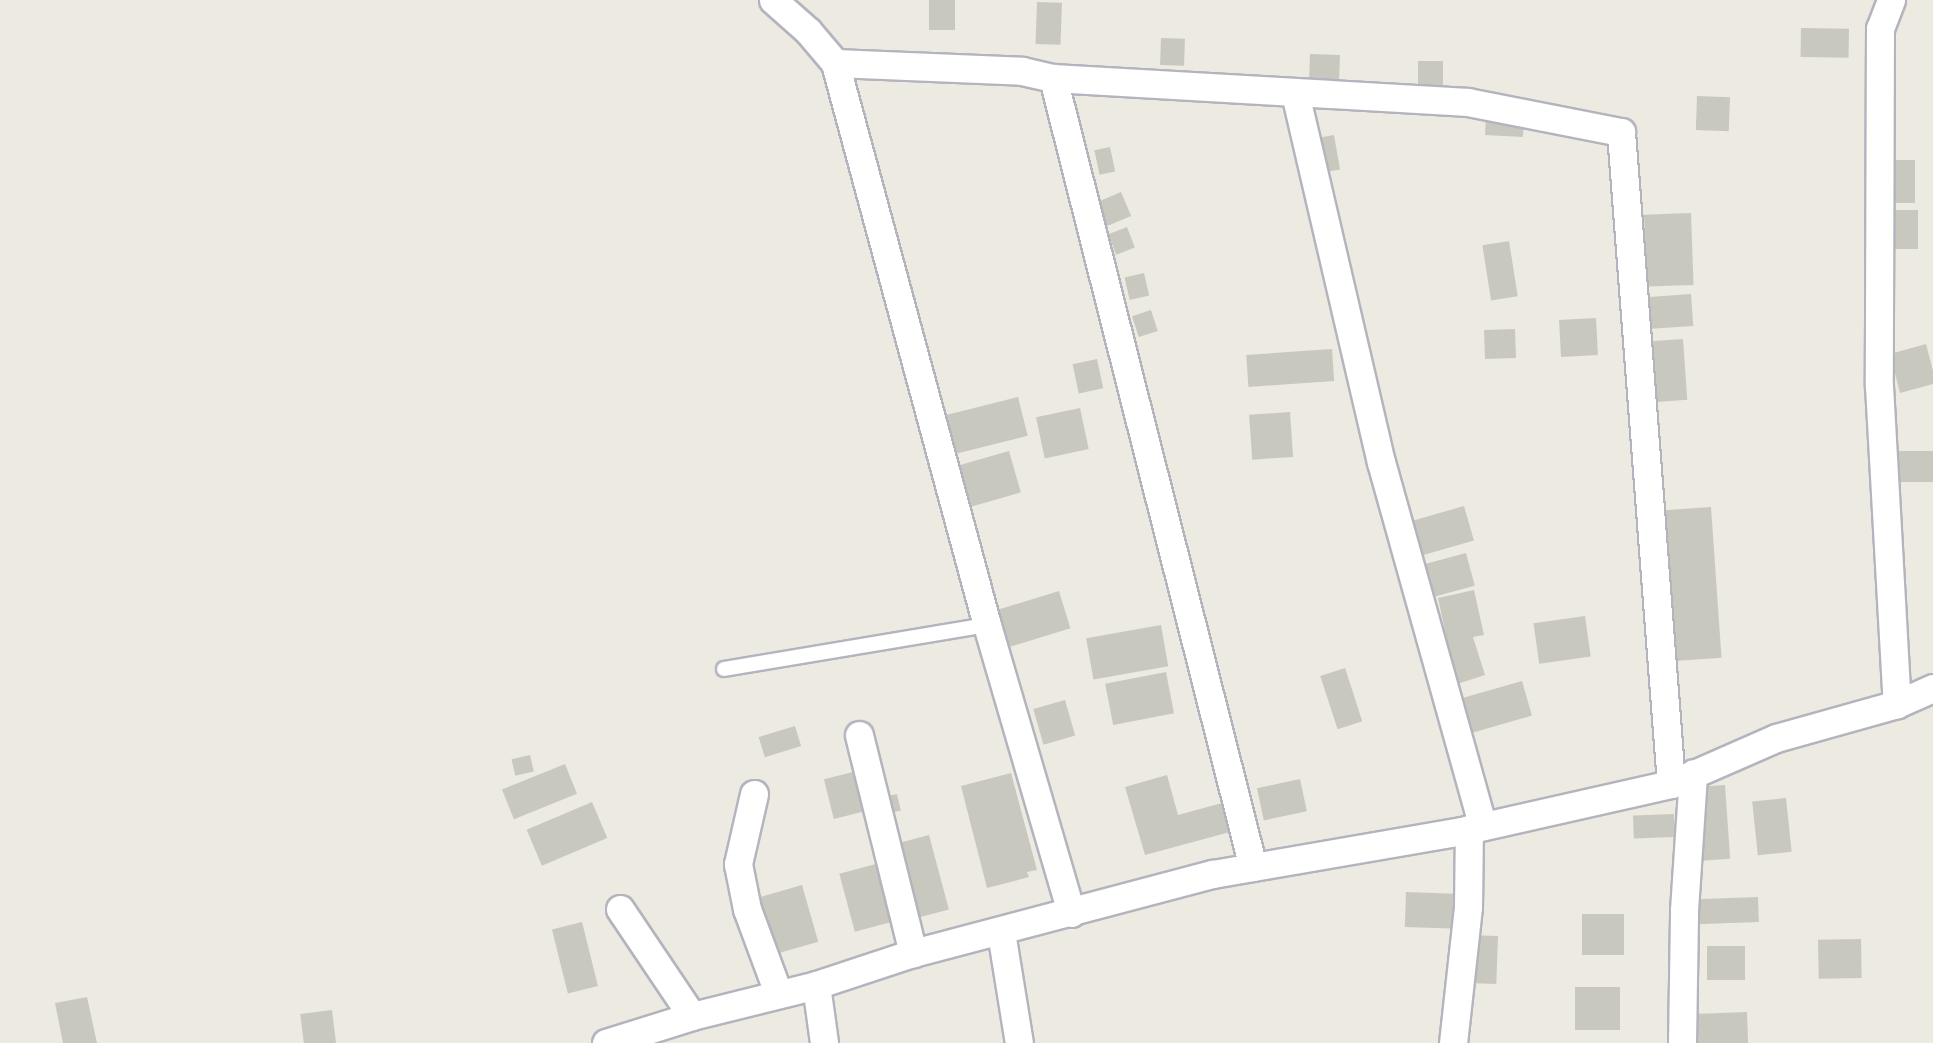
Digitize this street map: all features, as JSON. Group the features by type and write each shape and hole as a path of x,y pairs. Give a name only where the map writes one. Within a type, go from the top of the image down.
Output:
{"street":[{"path":"773,0 808,31 835,63 987,625 1071,913"},
{"path":"1892,0 1880,28 1879,386 1897,704"},
{"path":"835,63 1022,71 1053,78 1468,102 1621,132 1682,778 1684,910 1682,1043"},
{"path":"1053,78 1253,867"},
{"path":"1295,93 1381,462 1476,826 1453,1043"},
{"path":"611,1042 778,993 816,985 914,954 1213,874 1476,826 1682,778 1776,738 1897,704 1933,688"},
{"path":"859,735 914,954"},
{"path":"753,794 738,864 747,909 778,993"},
{"path":"620,909 692,1017"},
{"path":"1001,932 1019,1043"},
{"path":"816,985 824,1043"}],"lane":[{"path":"724,669 987,625"}],"building":[{"path":"929,0 955,0 955,30 929,30"},
{"path":"1037,2 1062,3 1061,45 1036,44"},
{"path":"1801,28 1849,29 1848,58 1800,57"},
{"path":"1161,38 1185,39 1184,66 1160,65"},
{"path":"1310,54 1340,55 1339,89 1309,88"},
{"path":"1418,61 1443,61 1443,94 1418,94"},
{"path":"1697,96 1730,97 1729,131 1696,130"},
{"path":"1486,116 1524,118 1523,137 1485,135"},
{"path":"1334,135 1340,169 1318,173 1312,139"},
{"path":"1110,147 1115,171 1100,175 1094,150"},
{"path":"1895,160 1915,160 1915,203 1895,203"},
{"path":"1121,192 1131,216 1107,226 1097,202"},
{"path":"1893,210 1918,210 1918,249 1893,249"},
{"path":"1691,213 1694,285 1647,287 1644,215"},
{"path":"1127,227 1135,248 1116,255 1108,234"},
{"path":"1509,241 1518,296 1491,301 1482,245"},
{"path":"1144,273 1149,295 1130,300 1125,277"},
{"path":"1691,294 1693,326 1651,329 1649,297"},
{"path":"1151,310 1158,331 1139,337 1132,316"},
{"path":"1596,318 1598,355 1561,357 1559,320"},
{"path":"1515,329 1516,358 1485,359 1484,330"},
{"path":"1683,339 1687,400 1650,402 1646,342"},
{"path":"1926,344 1933,371 1933,384 1900,393 1890,354"},
{"path":"1332,349 1334,381 1248,387 1246,355"},
{"path":"1097,359 1103,388 1079,394 1073,364"},
{"path":"1018,397 1028,436 954,454 944,415"},
{"path":"1080,408 1089,449 1045,458 1036,417"},
{"path":"1290,412 1293,457 1252,460 1249,415"},
{"path":"1009,451 1021,492 972,506 960,465"},
{"path":"1888,451 1933,451 1933,482 1888,482"},
{"path":"1464,506 1474,541 1418,557 1408,522"},
{"path":"1711,507 1722,658 1671,661 1660,511"},
{"path":"1466,553 1475,586 1430,598 1422,565"},
{"path":"1474,590 1484,635 1473,637 1485,675 1454,685 1440,643 1447,640 1438,598"},
{"path":"1059,591 1070,628 1009,647 998,610"},
{"path":"1585,616 1591,657 1539,664 1534,623"},
{"path":"1161,625 1168,666 1093,680 1086,638"},
{"path":"1345,668 1362,721 1338,729 1320,676"},
{"path":"1166,672 1174,713 1113,725 1105,684"},
{"path":"1522,681 1532,716 1472,733 1462,698"},
{"path":"1065,700 1075,736 1043,745 1033,709"},
{"path":"795,726 801,746 765,757 759,737"},
{"path":"530,755 534,772 515,776 511,759"},
{"path":"565,764 577,794 514,819 502,789"},
{"path":"853,772 863,812 834,819 824,779"},
{"path":"1011,773 1037,870 1027,872 1029,877 987,888 961,786"},
{"path":"1167,775 1178,815 1222,803 1230,832 1145,855 1125,787"},
{"path":"1300,779 1307,811 1264,820 1257,788"},
{"path":"1725,785 1730,859 1701,861 1696,787"},
{"path":"897,794 901,811 887,814 883,797"},
{"path":"1786,798 1792,852 1758,855 1752,802"},
{"path":"592,802 607,838 542,866 527,830"},
{"path":"1674,814 1675,837 1634,838 1633,815"},
{"path":"929,835 949,909 911,919 891,845"},
{"path":"876,864 892,922 855,932 839,874"},
{"path":"802,885 818,942 773,955 757,898"},
{"path":"1406,892 1460,894 1459,929 1405,927"},
{"path":"1758,897 1759,922 1690,924 1689,899"},
{"path":"1582,914 1624,914 1624,955 1582,955"},
{"path":"582,922 598,986 568,994 552,929"},
{"path":"1469,935 1498,936 1496,984 1467,983"},
{"path":"1861,939 1862,978 1819,979 1818,940"},
{"path":"1707,946 1745,946 1745,980 1707,980"},
{"path":"1575,987 1620,987 1620,1030 1575,1030"},
{"path":"87,997 97,1043 63,1043 55,1003"},
{"path":"332,1010 336,1043 304,1043 300,1014"},
{"path":"1747,1012 1748,1043 1694,1043 1693,1014"}]}
